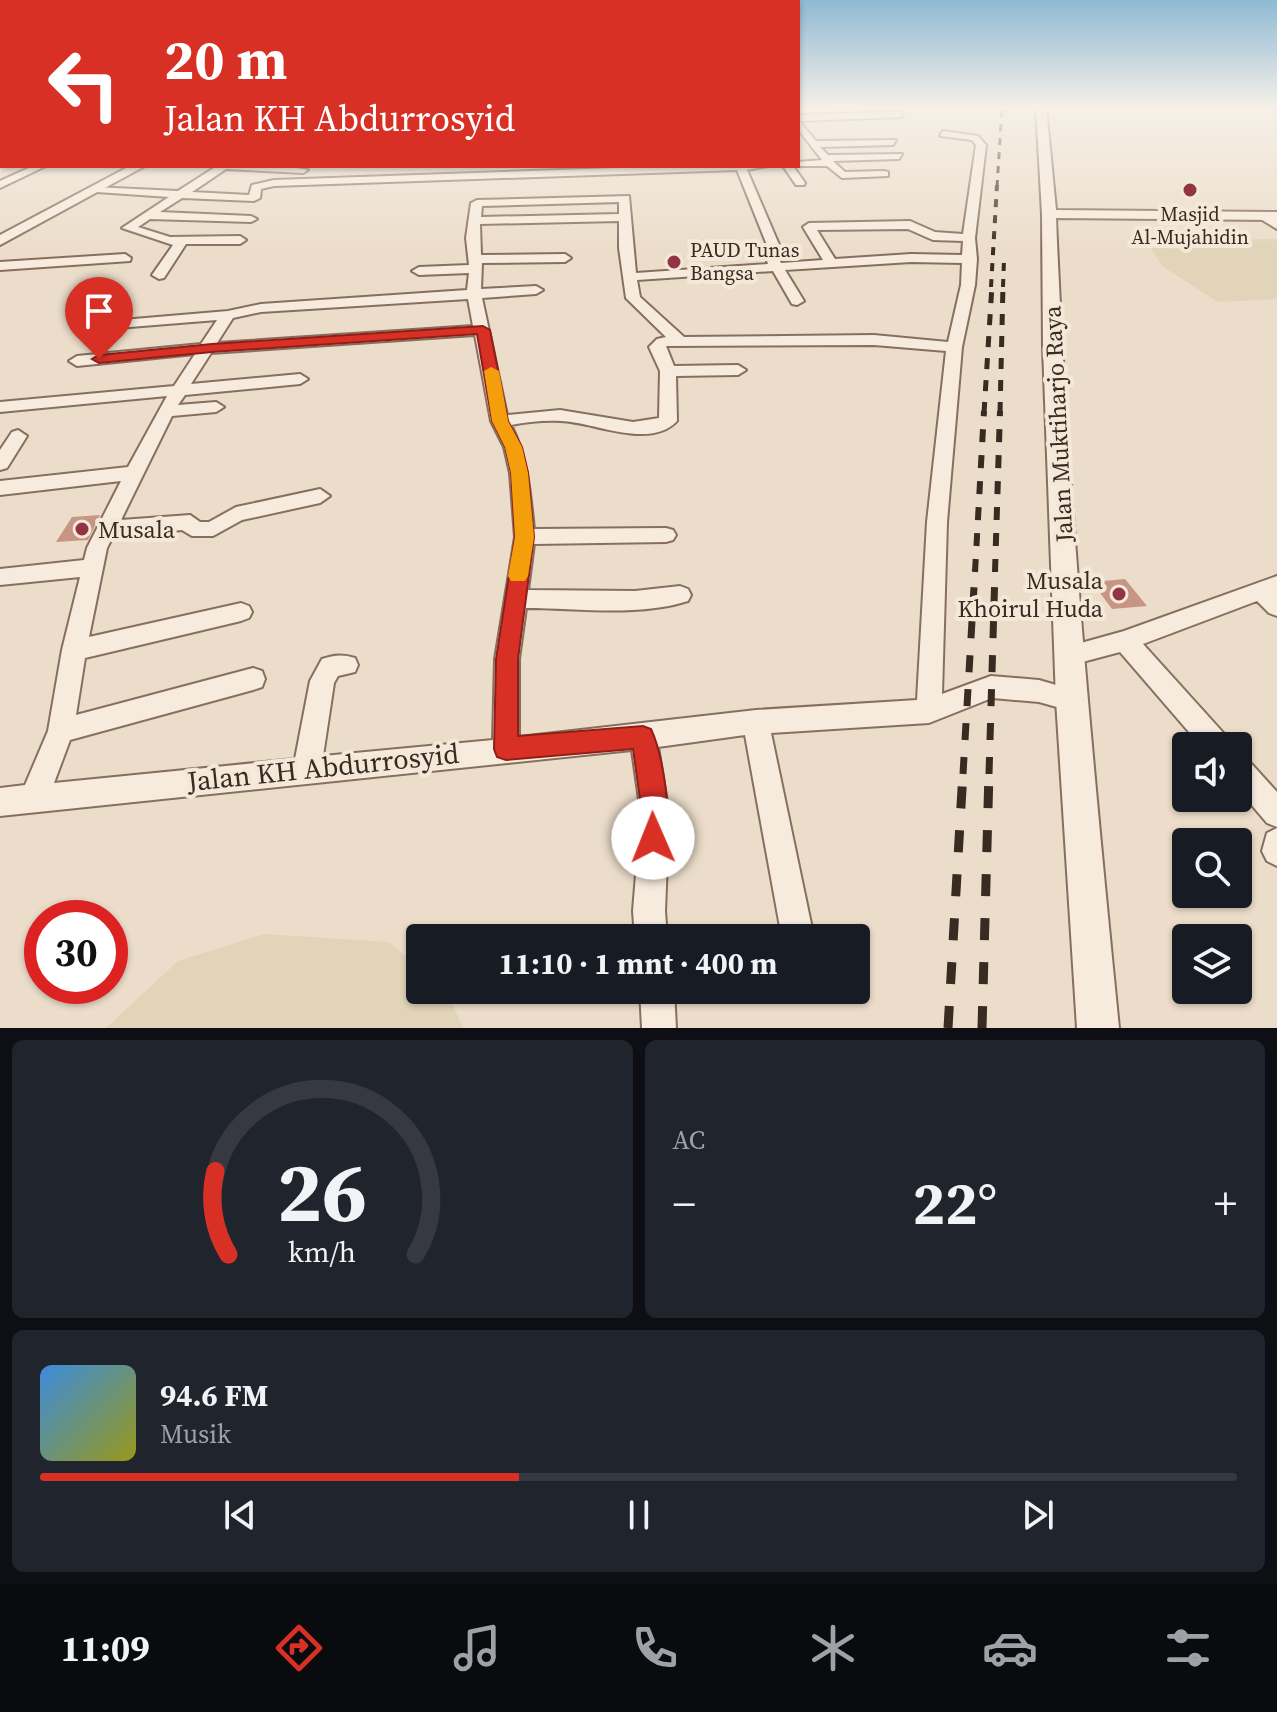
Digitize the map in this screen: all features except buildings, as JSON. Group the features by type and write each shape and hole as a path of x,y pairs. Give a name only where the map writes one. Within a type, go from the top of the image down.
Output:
{"street":[{"path":"820,155 844,175 884,174"},
{"path":"858,155 899,156"},
{"path":"929,711 937,522 954,347 971,259 969,238 980,155"},
{"name":"Jalan Muktiharjo Raya","path":"1045,155 1071,700 1098,1028"},
{"path":"0,185 37,168"},
{"path":"3,236 122,168"},
{"path":"3,236 135,168"},
{"path":"223,168 128,227 181,242 240,240 227,257"},
{"path":"271,168 316,170 306,181"},
{"path":"357,179 361,168"},
{"path":"401,178 406,168"},
{"path":"97,189 254,198 256,187 266,184 401,178 450,171 512,175 571,169 639,172 699,168 703,182"},
{"path":"746,168 774,247 769,249 797,301"},
{"path":"789,168 800,183"},
{"path":"571,169 577,198"},
{"path":"506,749 507,659 525,537 519,473 513,447 500,421 474,293 472,238 477,203 624,198 627,217 625,248 633,298 680,342"},
{"path":"1049,214 1270,216 1277,225"},
{"path":"147,215 251,219"},
{"path":"474,221 627,217"},
{"path":"832,264 809,227 910,225 933,236 969,238"},
{"path":"159,275 181,242"},
{"path":"0,266 125,258"},
{"path":"419,271 565,258"},
{"path":"629,277 911,258 971,259"},
{"path":"80,327 228,315 261,308 536,290"},
{"path":"35,796 61,731 74,650 93,567 106,529 166,411 203,349 228,315"},
{"path":"77,361 483,330"},
{"path":"500,421 550,415 658,427 668,421 668,371 657,347 662,342 874,340 954,347"},
{"path":"668,371 738,370"},
{"path":"0,407 300,379"},
{"path":"166,411 216,407"},
{"path":"0,464 18,436"},
{"path":"0,488 133,473"},
{"path":"106,529 190,522 192,529 213,529 236,514 320,496"},
{"path":"525,537 666,535"},
{"path":"0,577 93,567"},
{"path":"514,599 635,600 680,595"},
{"path":"1071,655 1272,595"},
{"path":"74,650 241,612"},
{"path":"1125,641 1206,732"},
{"path":"307,769 322,681 331,666 346,665"},
{"path":"61,731 253,679"},
{"name":"Jalan KH Abdurrosyid","path":"0,802 35,796 643,737 756,722 929,711 991,687 1039,691 1071,700"},
{"path":"756,722 795,924"},
{"path":"643,737 655,814 650,924"},
{"path":"1252,785 1277,813"},
{"path":"1277,843 1277,851"},
{"path":"658,1004 659,1028"}],"shaded area":[{"path":"1277,239 1277,299 1218,302 1162,266 1151,248 1191,249 1192,241"},
{"path":"264,934 389,942 406,956 406,1004 452,1004 463,1028 106,1028 178,961"}],"railway":[{"path":"997,187 999,155"},
{"path":"991,287 997,185"},
{"path":"1003,287 1004,260"},
{"path":"984,413 992,285"},
{"path":"1000,413 1003,285"},
{"path":"975,572 984,411"},
{"path":"995,572 1000,411"},
{"path":"963,774 975,570"},
{"path":"989,774 995,570"},
{"path":"948,1028 963,772"},
{"path":"982,1028 989,772"}],"slow traffic":[{"path":"491,371 500,421 513,447 519,473 525,537 518,576"}],"place":[{"name":"Masjid Al-Mujahidin","path":"1190,190"},
{"name":"PAUD Tunas Bangsa","path":"674,262"},
{"name":"Musala","path":"82,529"},
{"name":"Musala Khoirul Huda","path":"1119,594"}],"route":[{"path":"99,359 212,348 483,330 500,421 513,447 519,473 525,537 507,659 506,749 643,737 655,814 653,838"}]}
